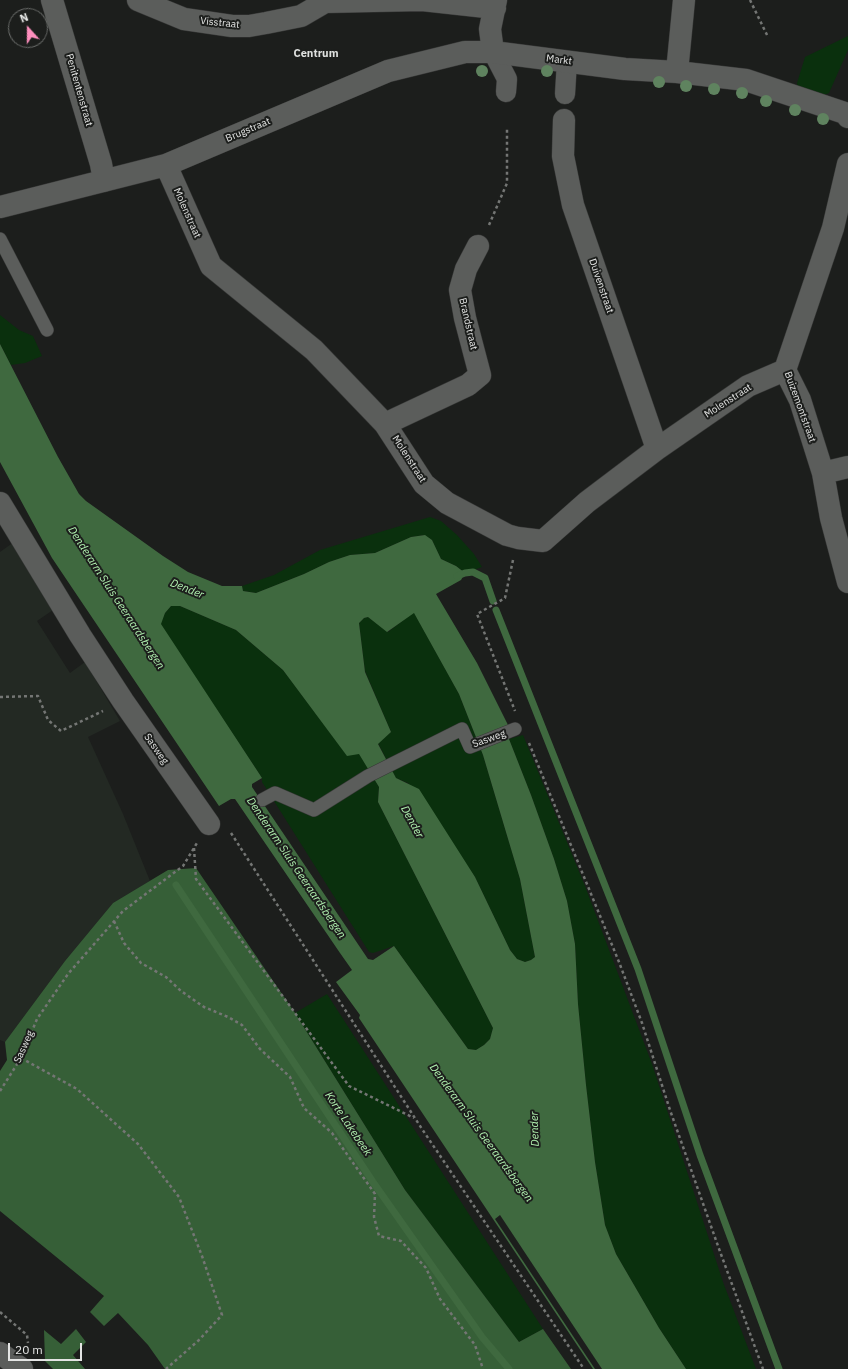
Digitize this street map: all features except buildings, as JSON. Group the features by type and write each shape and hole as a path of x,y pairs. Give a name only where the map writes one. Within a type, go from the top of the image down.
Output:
{"street":[{"name":"Visstraat","path":"138,0 184,19 232,26 249,26 301,16 323,1 422,0 495,4"},
{"path":"677,72 684,0"},
{"name":"Penitentenstraat","path":"55,1 99,157 104,181"},
{"path":"495,4 490,29 493,52 507,79 506,92"},
{"name":"Brugstraat","path":"0,207 166,165 388,71 466,52 493,52"},
{"name":"Markt","path":"493,52 624,69 677,72 746,80 845,113 848,117"},
{"path":"565,94 567,61"},
{"name":"Duivenstraat","path":"564,120 563,156 573,205 656,449"},
{"name":"Buizemontstraat","path":"848,164 833,228 785,370 800,400 823,473 831,518 848,582"},
{"name":"Molenstraat","path":"166,165 211,266 314,350 385,424 424,484 447,503 508,535 518,538 543,541 587,502 656,449 748,386 785,370"},
{"name":"Brandstraat","path":"385,424 468,385 480,375 465,318 460,290 466,269 478,246"},
{"path":"823,473 848,467"},
{"name":"Sasweg","path":"0,503 123,701 209,824"},
{"path":"0,1353 22,1369"}],"lane":[{"path":"0,239 47,330"},
{"name":"Sasweg","path":"262,800 275,793 314,810 368,776 462,729 470,747 515,729"}],"path":[{"path":"750,0 768,37"},
{"path":"478,246 491,221 507,183 507,128"},
{"path":"515,712 477,614 506,598 518,538"},
{"path":"0,697 38,696 48,720 61,731 123,701"},
{"path":"528,741 629,989 723,1261 763,1369"},
{"path":"209,824 230,832 416,1118 584,1369"},
{"name":"Sasweg","path":"0,1091 21,1058 37,1019 68,974 123,911 184,866 194,848 196,879 349,1086 416,1118"},
{"path":"114,921 124,943 141,963 166,977 204,1007 228,1017 242,1025 260,1049 290,1077 304,1108 332,1133 375,1194 374,1216 379,1236 401,1241 426,1268 440,1299 475,1345 483,1369"},
{"path":"21,1058 77,1089 138,1144 179,1197 202,1256 222,1315 199,1340 166,1369"}],"shaded area":[{"path":"848,36 848,50 829,93 824,95 798,88 797,83 805,57"},
{"path":"0,315 19,330 33,336 42,356 25,363 11,365 0,344"},
{"path":"430,517 441,521 457,535 474,554 482,567 465,573 456,566 441,559 432,540 424,535 411,537 375,553 350,555 329,562 304,574 256,593 243,591 242,586 274,575 320,550"},
{"path":"14,542 53,610 37,621 70,673 85,662 120,721 88,737 123,814 150,881 113,903 65,961 5,1042 0,1040 0,552"},
{"path":"171,606 180,606 236,630 283,670 347,755 359,753 379,787 378,802 493,1028 490,1039 484,1045 476,1050 468,1049 394,946 373,953 369,952 262,782 262,778 160,624 165,613"},
{"path":"414,612 459,694 483,755 520,879 535,957 525,962 517,959 510,950 475,877 408,783 396,778 378,743 391,732 365,671 359,623 364,618 368,617 388,632"},
{"path":"523,735 585,886 652,1064 723,1282 756,1369 686,1369 659,1328 616,1254 605,1225 595,1162 586,1085 578,1004 575,944 567,901 554,859 509,739"},
{"path":"196,868 295,1013 405,1190 519,1342 543,1329 571,1369 165,1369 148,1345 118,1313 104,1326 90,1312 104,1296 0,1211 0,1071 7,1060 5,1042 65,961 113,903 168,870"},
{"path":"327,994 543,1329 519,1342 405,1190 295,1013"},
{"path":"76,1329 86,1342 73,1355 85,1369 53,1369 45,1361 44,1330 61,1344"}],"water":[{"path":"0,344 58,457 79,494 86,501 188,572 222,586 242,586 243,591 256,593 304,574 329,562 350,555 375,553 411,537 425,535 432,540 441,559 456,566 465,573 461,580 436,594 477,663 508,725 509,739 554,859 567,901 575,944 578,1004 586,1085 595,1162 605,1225 616,1254 659,1328 686,1369 593,1369 359,1018 360,1015 336,982 352,970 235,799 231,799 219,806 52,558 0,462","holes":["171,606 180,606 236,630 283,670 347,756 359,754 379,787 378,802 493,1028 490,1039 484,1045 476,1050 468,1049 394,946 373,960 368,959 252,787 252,784 262,778 161,624 165,613","414,613 459,694 483,755 520,879 535,957 525,962 517,959 510,950 475,877 419,789 396,778 378,744 391,732 365,672 359,623 364,618 368,617 387,632"]}],"pier":[{"path":"500,1215 602,1369 595,1369 495,1219"}],"waterway":[{"path":"457,576 473,572 485,578 493,601"},
{"path":"496,610 638,969 700,1155 779,1369"},
{"name":"Korte Lakebeek","path":"176,885 373,1182 482,1337 509,1369"}],"district":[{"name":"Centrum","path":"316,54"}],"water label":[{"name":"Dender","path":"187,589"},
{"name":"Denderarm Sluis Geeraardsbergen","path":"116,598"},
{"name":"Dender","path":"412,822"},
{"name":"Denderarm Sluis Geeraardsbergen","path":"296,868"},
{"name":"Dender","path":"535,1129"},
{"name":"Denderarm Sluis Geeraardsbergen","path":"481,1133"}]}
